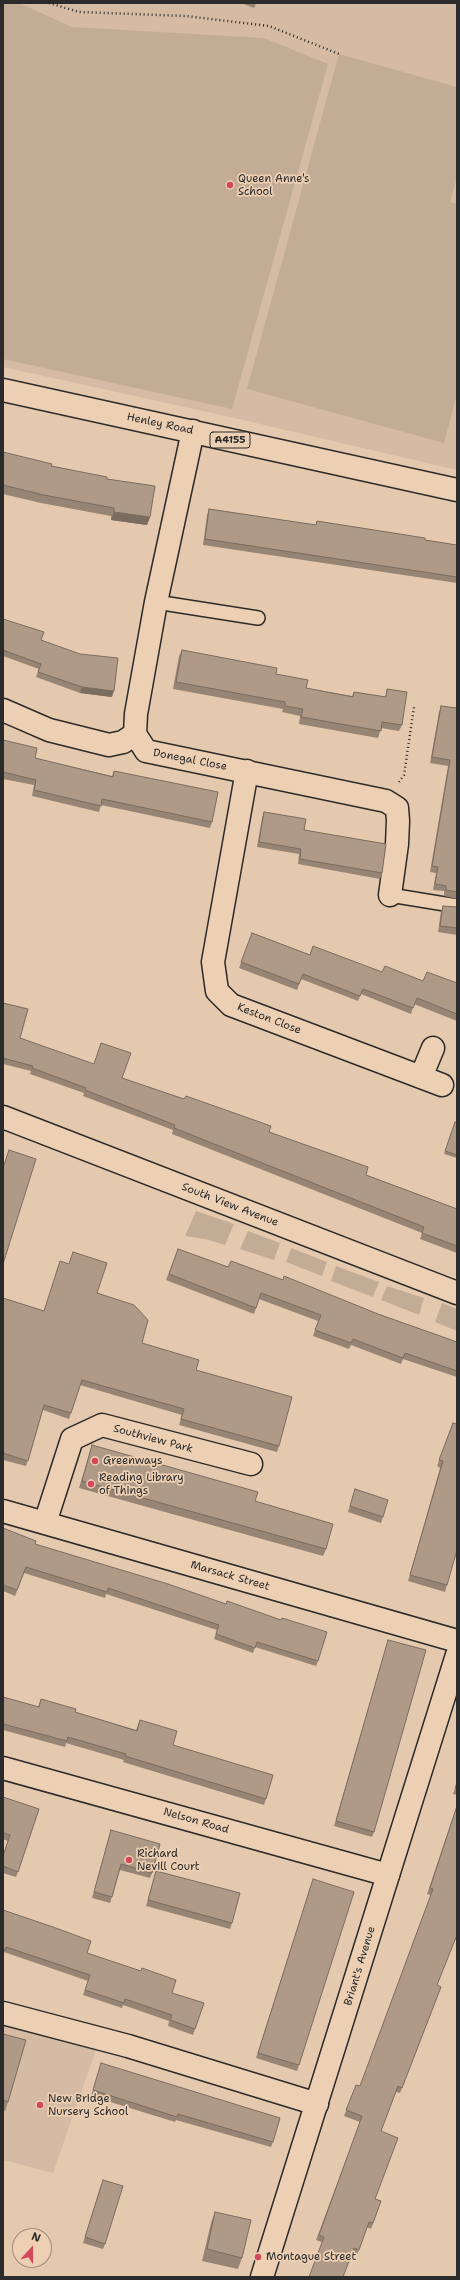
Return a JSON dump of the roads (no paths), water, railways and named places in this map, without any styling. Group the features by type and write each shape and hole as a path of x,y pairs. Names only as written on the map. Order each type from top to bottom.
{"street":[{"name":"Henley Road","path":"3,390 457,490"},
{"path":"3,710 49,730 109,745 123,742 135,734 136,714 156,602 193,431"},
{"name":"Donegal Close","path":"135,734 146,751 248,771 386,801 397,808 398,821 398,844 390,895"},
{"name":"Keston Close","path":"248,771 213,962 217,991 231,1005 442,1085"},
{"path":"421,1077 433,1048"},
{"name":"South View Avenue","path":"3,1117 456,1290"},
{"name":"Southview Park","path":"45,1523 72,1439 102,1425 251,1464"},
{"name":"Marsack Street","path":"3,1510 457,1641"},
{"name":"Briant's Avenue","path":"262,2277 457,1655"},
{"name":"Nelson Road","path":"3,1768 388,1875"},
{"path":"3,2013 128,2046 316,2104"}],"lane":[{"path":"156,602 258,618"},
{"path":"390,895 457,906"}],"place":[{"name":"Queen Anne's School","path":"230,185"},
{"name":"Greenways","path":"95,1461"},
{"name":"Reading Library of Things","path":"91,1484"},
{"name":"Richard Nevill Court","path":"129,1860"},
{"name":"New Bridge Nursery School","path":"40,2105"},
{"name":"Montague Street","path":"258,2257"}]}
